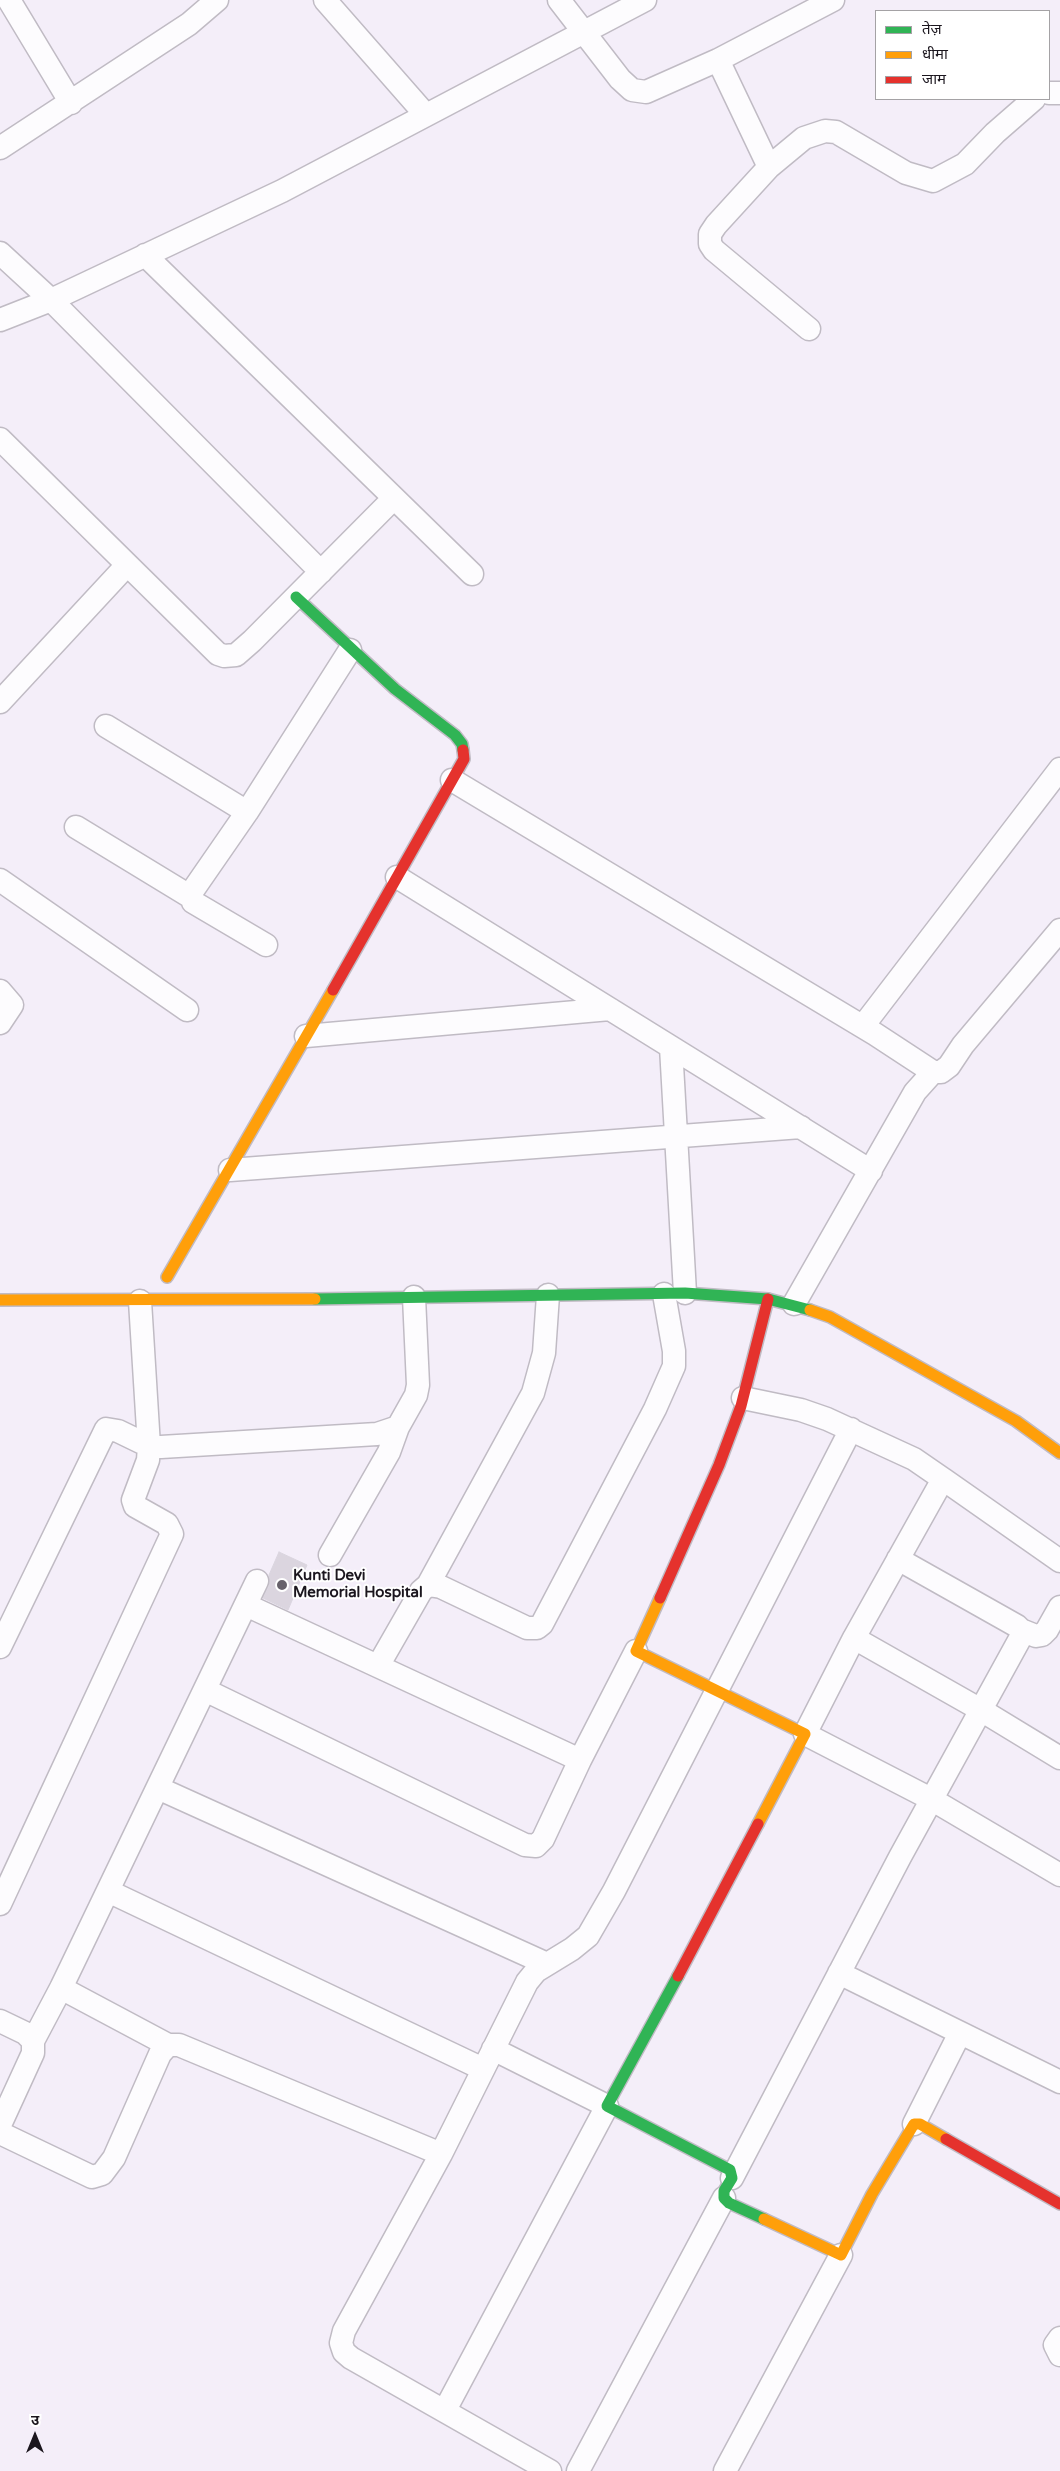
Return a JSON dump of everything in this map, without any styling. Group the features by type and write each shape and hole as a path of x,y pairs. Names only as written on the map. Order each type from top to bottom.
{"street":[{"path":"0,5 9,0 71,103"},
{"path":"0,148 189,24 217,0"},
{"path":"325,0 425,114"},
{"path":"559,0 582,33 620,80 632,90 646,92 718,60 833,0"},
{"path":"0,320 51,300 282,191 425,114 645,0"},
{"path":"718,60 769,167"},
{"path":"809,329 714,250 710,244 710,234 716,225 769,167 804,138 825,130 836,132 906,173 933,181 965,164 995,133 1033,100"},
{"path":"0,253 51,300 321,572"},
{"path":"145,254 472,574"},
{"path":"0,438 218,654 224,656 236,655 394,498"},
{"path":"0,702 126,564"},
{"path":"166,1277 230,1170 464,759 462,744 455,735 395,690 350,650 296,597"},
{"path":"191,897 350,650"},
{"path":"106,726 246,812"},
{"path":"863,1026 1060,769"},
{"path":"452,780 863,1026 933,1072 941,1072 949,1066 963,1045 1060,930"},
{"path":"76,827 191,897 193,902 266,945"},
{"path":"397,877 871,1171"},
{"path":"0,880 188,1010"},
{"path":"0,991 12,1005 0,1023"},
{"path":"306,1036 610,1009"},
{"path":"428,1585 441,1587 527,1628 537,1628 542,1624 654,1409 674,1366 677,1136 671,1047"},
{"path":"794,1304 915,1092 933,1072"},
{"path":"230,1170 800,1127"},
{"path":"0,1300 140,1301 675,1294 768,1299 794,1304 830,1317 897,1352 1016,1421 1060,1453"},
{"path":"378,1666 421,1591 428,1585 533,1393 544,1354 548,1295"},
{"path":"330,1555 389,1452 398,1427 416,1395 418,1385 414,1297"},
{"path":"205,1690 525,1845 536,1846 543,1839 580,1760 636,1651 719,1465 743,1398 768,1299"},
{"path":"0,1904 172,1534 167,1524 135,1506 133,1500 148,1460 150,1446 140,1301"},
{"path":"743,1398 801,1410 851,1429 914,1459 1060,1561"},
{"path":"0,1647 103,1432 110,1428 150,1446 178,1447 377,1434 398,1427"},
{"path":"550,2471 351,2358 344,2352 341,2343 344,2331 441,2154 527,1982 536,1971 572,1949 588,1936 614,1891 851,1429"},
{"path":"444,2410 707,1923 854,1638 943,1479"},
{"path":"898,1559 1022,1630 1036,1636 1042,1635 1047,1630 1060,1607"},
{"path":"0,2125 33,2052 33,2041 61,1988 257,1581"},
{"path":"246,1605 580,1760"},
{"path":"578,2471 724,2198 724,2191 931,1799 1022,1635 1022,1630"},
{"path":"854,1638 982,1710 1060,1758"},
{"path":"636,1651 805,1734 931,1799 1060,1875"},
{"path":"158,1788 547,1964"},
{"path":"108,1891 488,2059 607,2106 724,2166 730,2170 732,2178"},
{"path":"839,1973 1060,2082"},
{"path":"61,1988 168,2045 178,2046 441,2154"},
{"path":"0,2021 25,2033 33,2041"},
{"path":"725,2471 872,2194 914,2124 960,2033"},
{"path":"0,2133 84,2174 92,2177 102,2174 114,2158 160,2054 168,2045"},
{"path":"914,2124 920,2124 1060,2204"},
{"path":"724,2198 729,2204 840,2255"},
{"path":"1060,2338 1055,2345 1060,2355"}],"building":[{"path":"279,1552 307,1565 288,1610 263,1598 269,1586 269,1575"}],"traffic: fast":[{"path":"296,597 395,689 455,735 462,744 463,750"},
{"path":"315,1299 685,1293 768,1299 810,1310"},
{"path":"678,1976 607,2106 730,2170 732,2178 724,2191 724,2198 729,2203 764,2219"}],"traffic: slow":[{"path":"167,1277 333,990"},
{"path":"0,1300 315,1299"},
{"path":"810,1310 830,1317 1016,1421 1060,1453"},
{"path":"660,1598 636,1651 805,1734 758,1824"},
{"path":"764,2219 841,2255 872,2194 914,2124 920,2124 946,2139"}],"traffic: jam":[{"path":"333,990 464,759 463,750"},
{"path":"660,1598 719,1465 741,1406 768,1299"},
{"path":"678,1976 758,1824"},
{"path":"946,2139 1060,2204"}],"place":[{"name":"Kunti Devi Memorial Hospital","path":"282,1585"}]}
